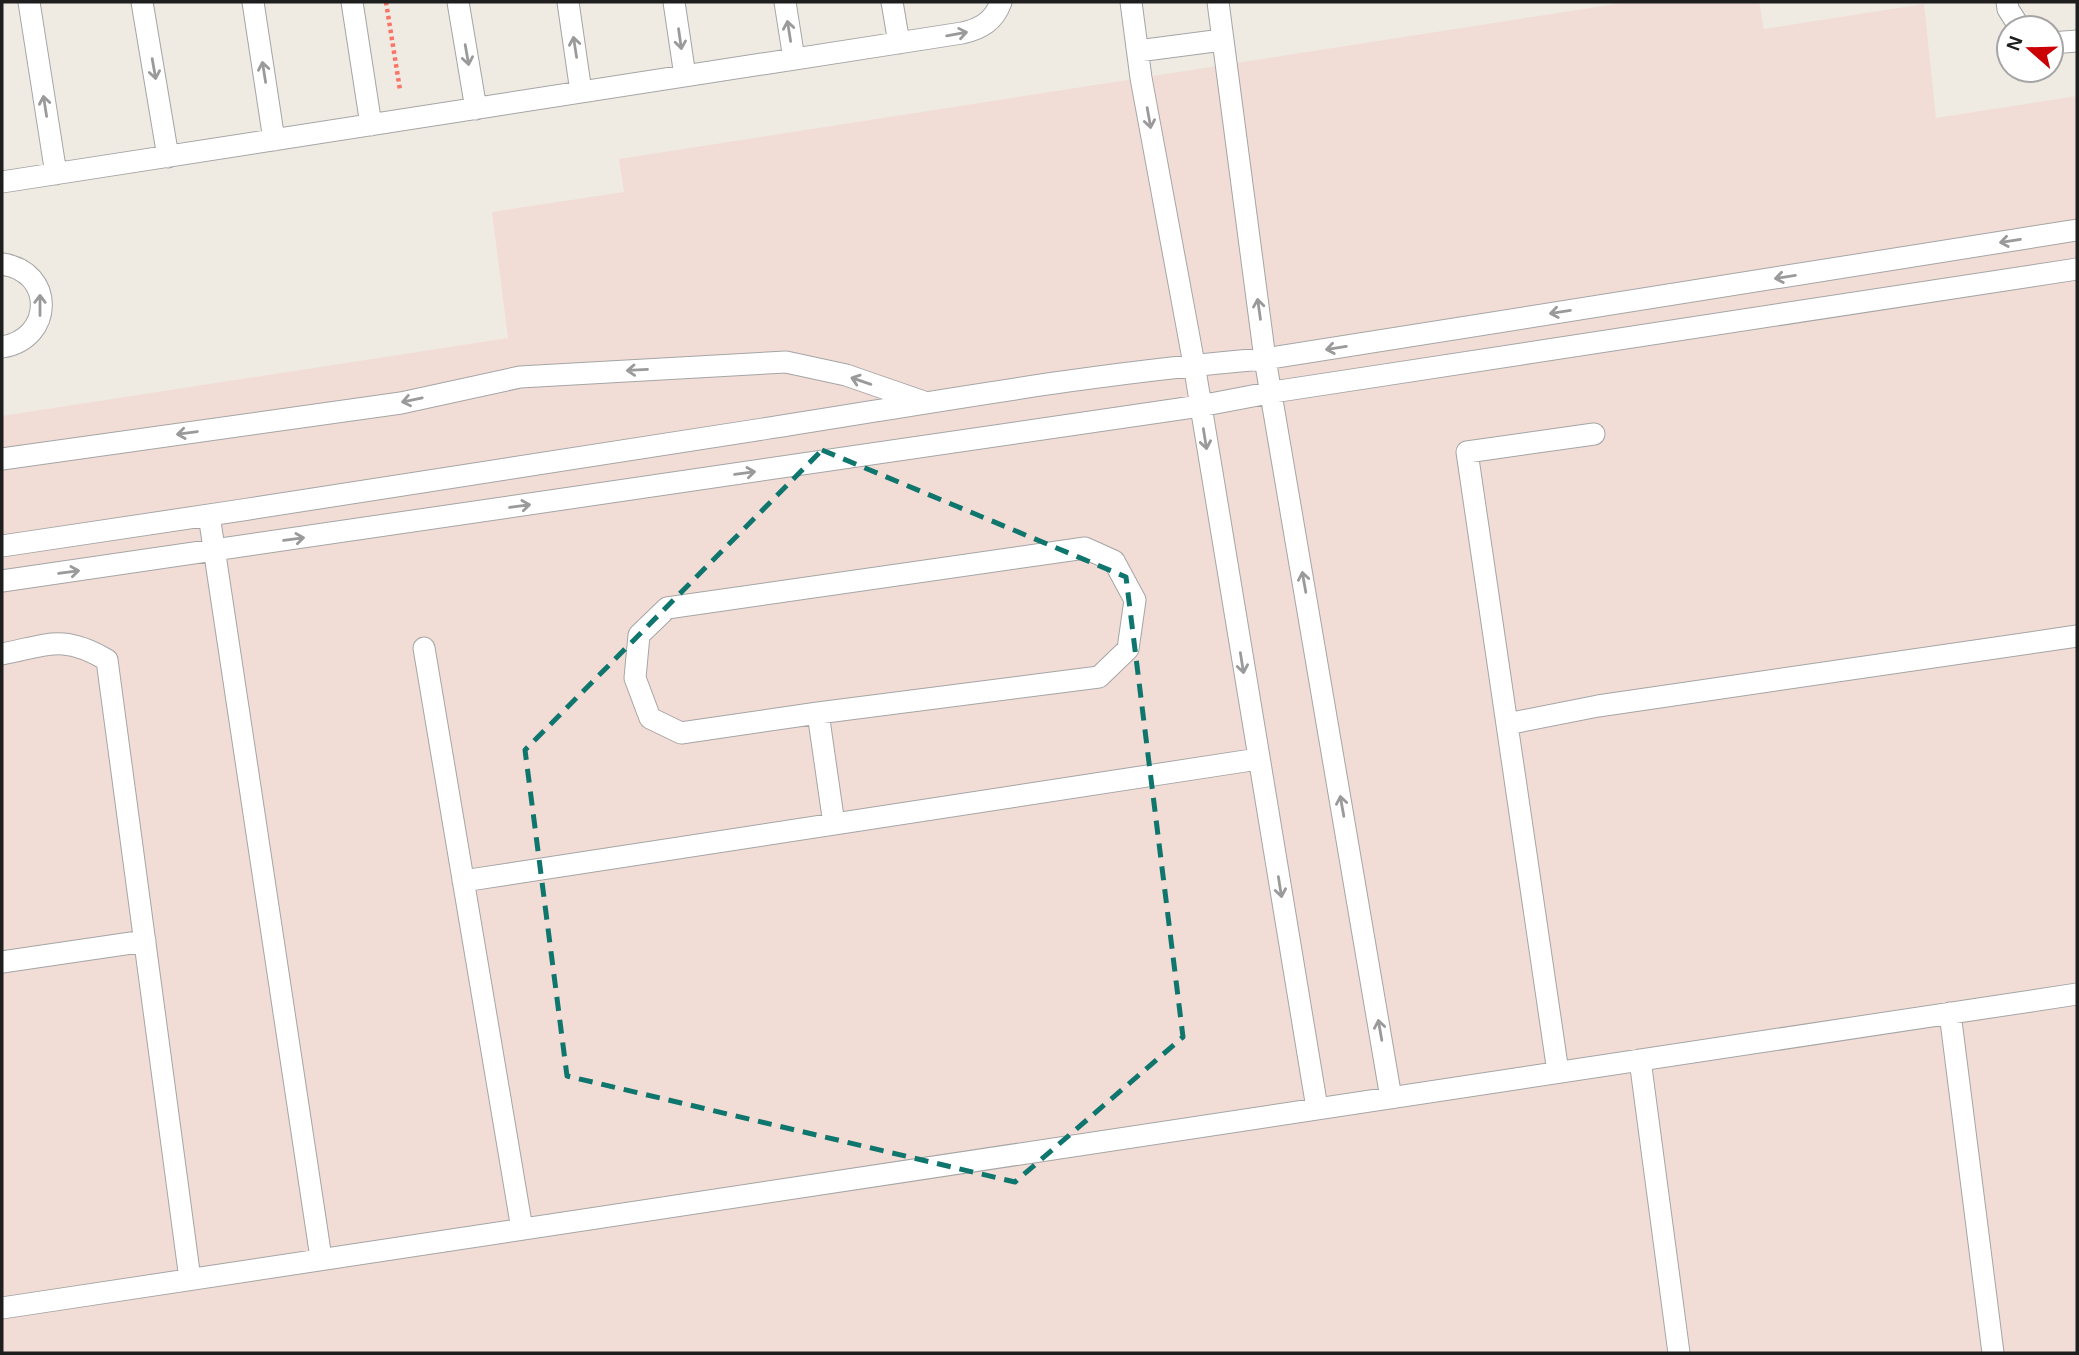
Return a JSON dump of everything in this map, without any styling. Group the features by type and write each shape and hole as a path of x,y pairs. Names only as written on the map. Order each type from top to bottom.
{"lane":[{"path":"29,2 56,174"},
{"path":"142,2 168,157"},
{"path":"253,2 274,140"},
{"path":"352,2 371,125"},
{"path":"458,2 475,109"},
{"path":"568,2 582,92"},
{"path":"674,2 685,76"},
{"path":"785,2 794,59"},
{"path":"892,2 899,43"},
{"path":"2,182 976,30 988,23 1001,2"},
{"path":"1131,2 1317,1108"},
{"path":"1218,2 1265,359 1273,393 1391,1098"},
{"path":"1138,51 1222,40"},
{"path":"2,545 926,403 1194,364 1265,359 2077,230"},
{"path":"2,264 17,267 28,274 37,285 42,311 31,334 20,342 2,347"},
{"path":"2,582 1200,406 2077,269"},
{"path":"2,459 401,403 520,377 786,362 846,375 926,403"},
{"path":"1558,1072 1467,452 1594,434"},
{"path":"209,515 321,1258"},
{"path":"1085,548 1114,561 1135,600 1129,649 1099,677 818,713 681,733 650,718 635,678 639,635 667,608 1085,548"},
{"path":"1507,724 1612,704 2077,636"},
{"path":"2,654 62,642 86,648 107,660 190,1279"},
{"path":"424,648 522,1228"},
{"path":"818,713 834,824"},
{"path":"463,881 1258,759"},
{"path":"2,962 145,941"},
{"path":"2,1308 2077,994"},
{"path":"1950,1013 1993,1353"},
{"path":"1640,1060 1679,1353"}],"path":[{"path":"386,2 400,91"}],"highlighted area":[{"path":"822,450 1126,577 1183,1037 1015,1182 567,1076 525,750"}],"shaded area":[{"path":"1629,2 1759,2 1764,29 1924,4 1936,118 2077,96 2077,1353 2,1353 2,416 508,338 492,212 624,192 619,159"}]}
